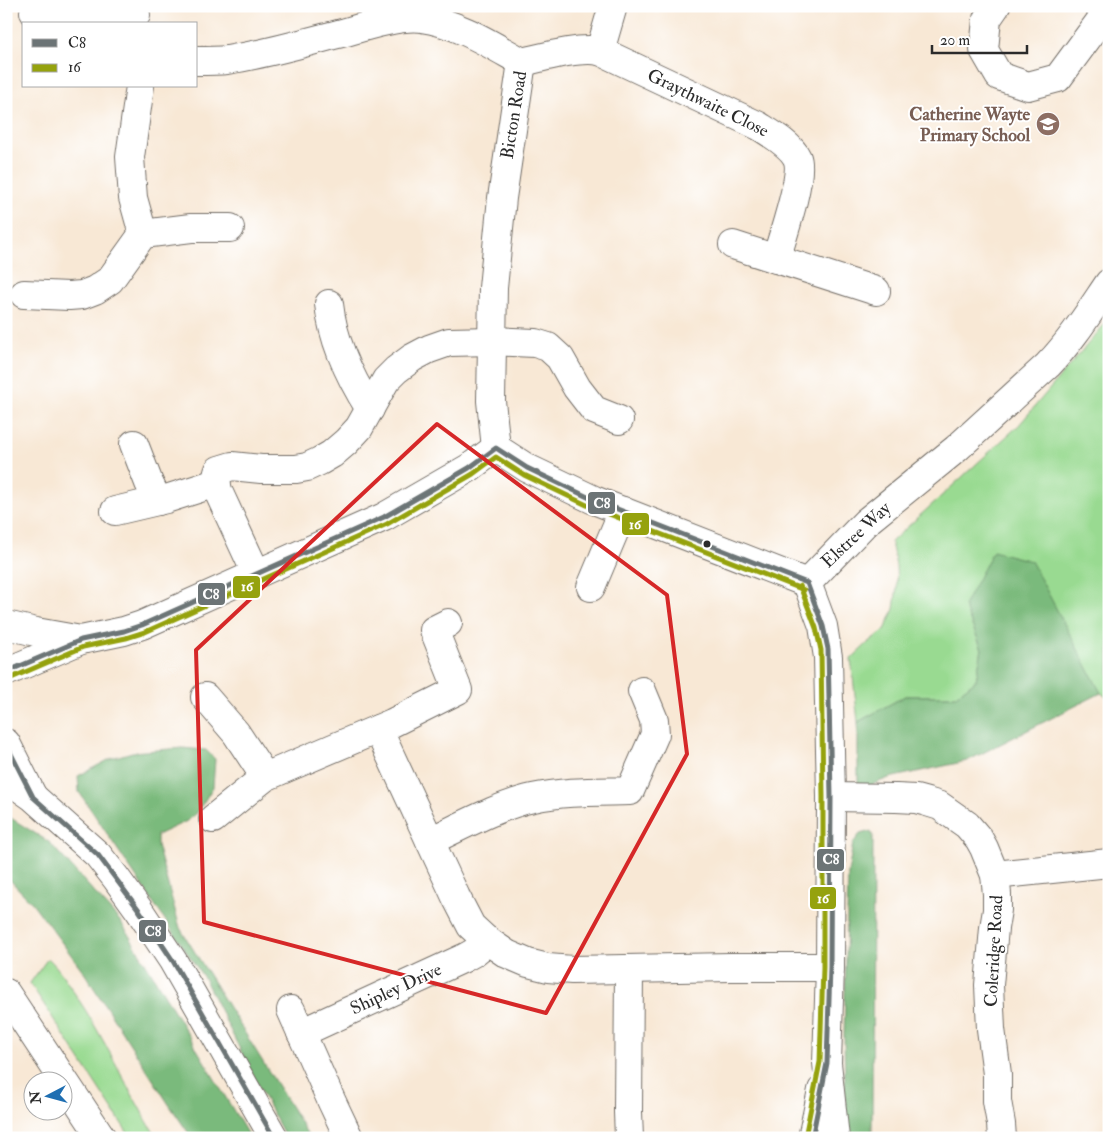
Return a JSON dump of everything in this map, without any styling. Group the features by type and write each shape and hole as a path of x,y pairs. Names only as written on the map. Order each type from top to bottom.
{"street":[{"path":"600,51 613,6"},
{"path":"996,6 987,19 984,50 999,76 1028,86 1058,78 1109,9"},
{"path":"34,12 136,15"},
{"name":"Bicton Road","path":"198,61 225,60 274,51 374,24 419,17 453,26 478,37 522,62 502,198 493,288 491,402 496,448"},
{"name":"Graythwaite Close","path":"522,62 578,51 600,51 759,126 776,138 797,157 799,168 797,184 776,259"},
{"path":"140,88 130,157 134,198 143,234"},
{"path":"24,294 69,296 82,295 95,290 110,280 143,234 190,228 230,228"},
{"path":"733,245 876,291"},
{"name":"Elstree Way","path":"496,448 527,468 594,500 807,583 866,522 956,449 1048,364 1067,344 1109,283"},
{"path":"329,304 334,333 343,362 356,388 370,409"},
{"path":"256,574 218,491 216,476 219,470 232,466 261,469 296,469 307,467 320,461 332,454 359,428 386,380 412,358 430,349 449,342 492,341 535,343 548,347 560,358 577,388 594,410 619,420"},
{"path":"134,444 158,501"},
{"path":"6,672 81,640 124,631 142,625 384,517 469,468 496,448"},
{"path":"115,511 158,501 216,483"},
{"path":"590,587 623,511"},
{"path":"807,583 823,626 828,649 831,797 830,967 827,1063 835,1138"},
{"path":"213,819 265,777 378,729 458,690 434,630 448,623"},
{"path":"6,624 50,635 81,640"},
{"path":"430,841 514,803 533,798 552,795 630,791 655,734 654,720 642,691"},
{"path":"205,697 236,733 265,777"},
{"path":"378,729 456,897 472,926 488,941 507,954 528,963 548,968 572,970 830,967"},
{"path":"6,743 33,797"},
{"path":"6,778 33,797 98,855 140,910 173,961 274,1138"},
{"name":"Coleridge Road","path":"831,797 916,799 940,806 967,825 979,839 995,875 997,894 989,985 997,1101 1002,1138"},
{"path":"995,875 1109,863"},
{"name":"Shipley Drive","path":"349,1138 296,1022 464,958 488,941"},
{"path":"628,969 629,1138"},
{"path":"6,993 102,1138"},
{"path":"812,1138 827,1063"}],"highlighted area":[{"path":"437,424 667,595 687,754 546,1013 204,922 196,650"}],"green space":[{"path":"1109,319 1109,699 964,606 982,649 976,680 956,696 905,696 858,722 851,659 885,630 894,609 897,587 896,566 891,542 1019,425"},
{"path":"993,551 1031,561 1101,693 967,761 889,778 858,790 858,722 905,696 956,696 976,680 982,649 964,606"},
{"path":"182,748 206,750 215,759 213,787 197,813 187,821 157,835 157,845 180,928 310,1138 286,1138 204,978 79,792 78,776 112,758 132,752"},
{"path":"6,815 49,842 121,922 250,1138 192,1138 83,971 33,904 6,876"},
{"path":"871,831 873,836 872,1138 846,1138 844,1037 848,873 853,843 860,834"},
{"path":"48,958 63,975 86,1011 157,1138 131,1138 30,983"}],"transit line":[{"name":"C8","path":"6,672 81,640 124,631 142,625 384,517 469,468 496,448 527,468 594,500 807,583"},
{"name":"16","path":"9,679 83,647 145,632 387,524 473,474 496,457 524,475 591,507 804,590"},
{"name":"C8","path":"807,583 823,626 828,649 831,797 830,967 827,1063 812,1138"},
{"name":"16","path":"800,586 816,628 821,650 823,797 823,967 820,1062 805,1137"},
{"name":"C8","path":"6,744 33,797 98,855 139,910 173,961 274,1138"}],"place":[{"name":"Catherine Wayte Primary School","path":"1048,124"}]}
